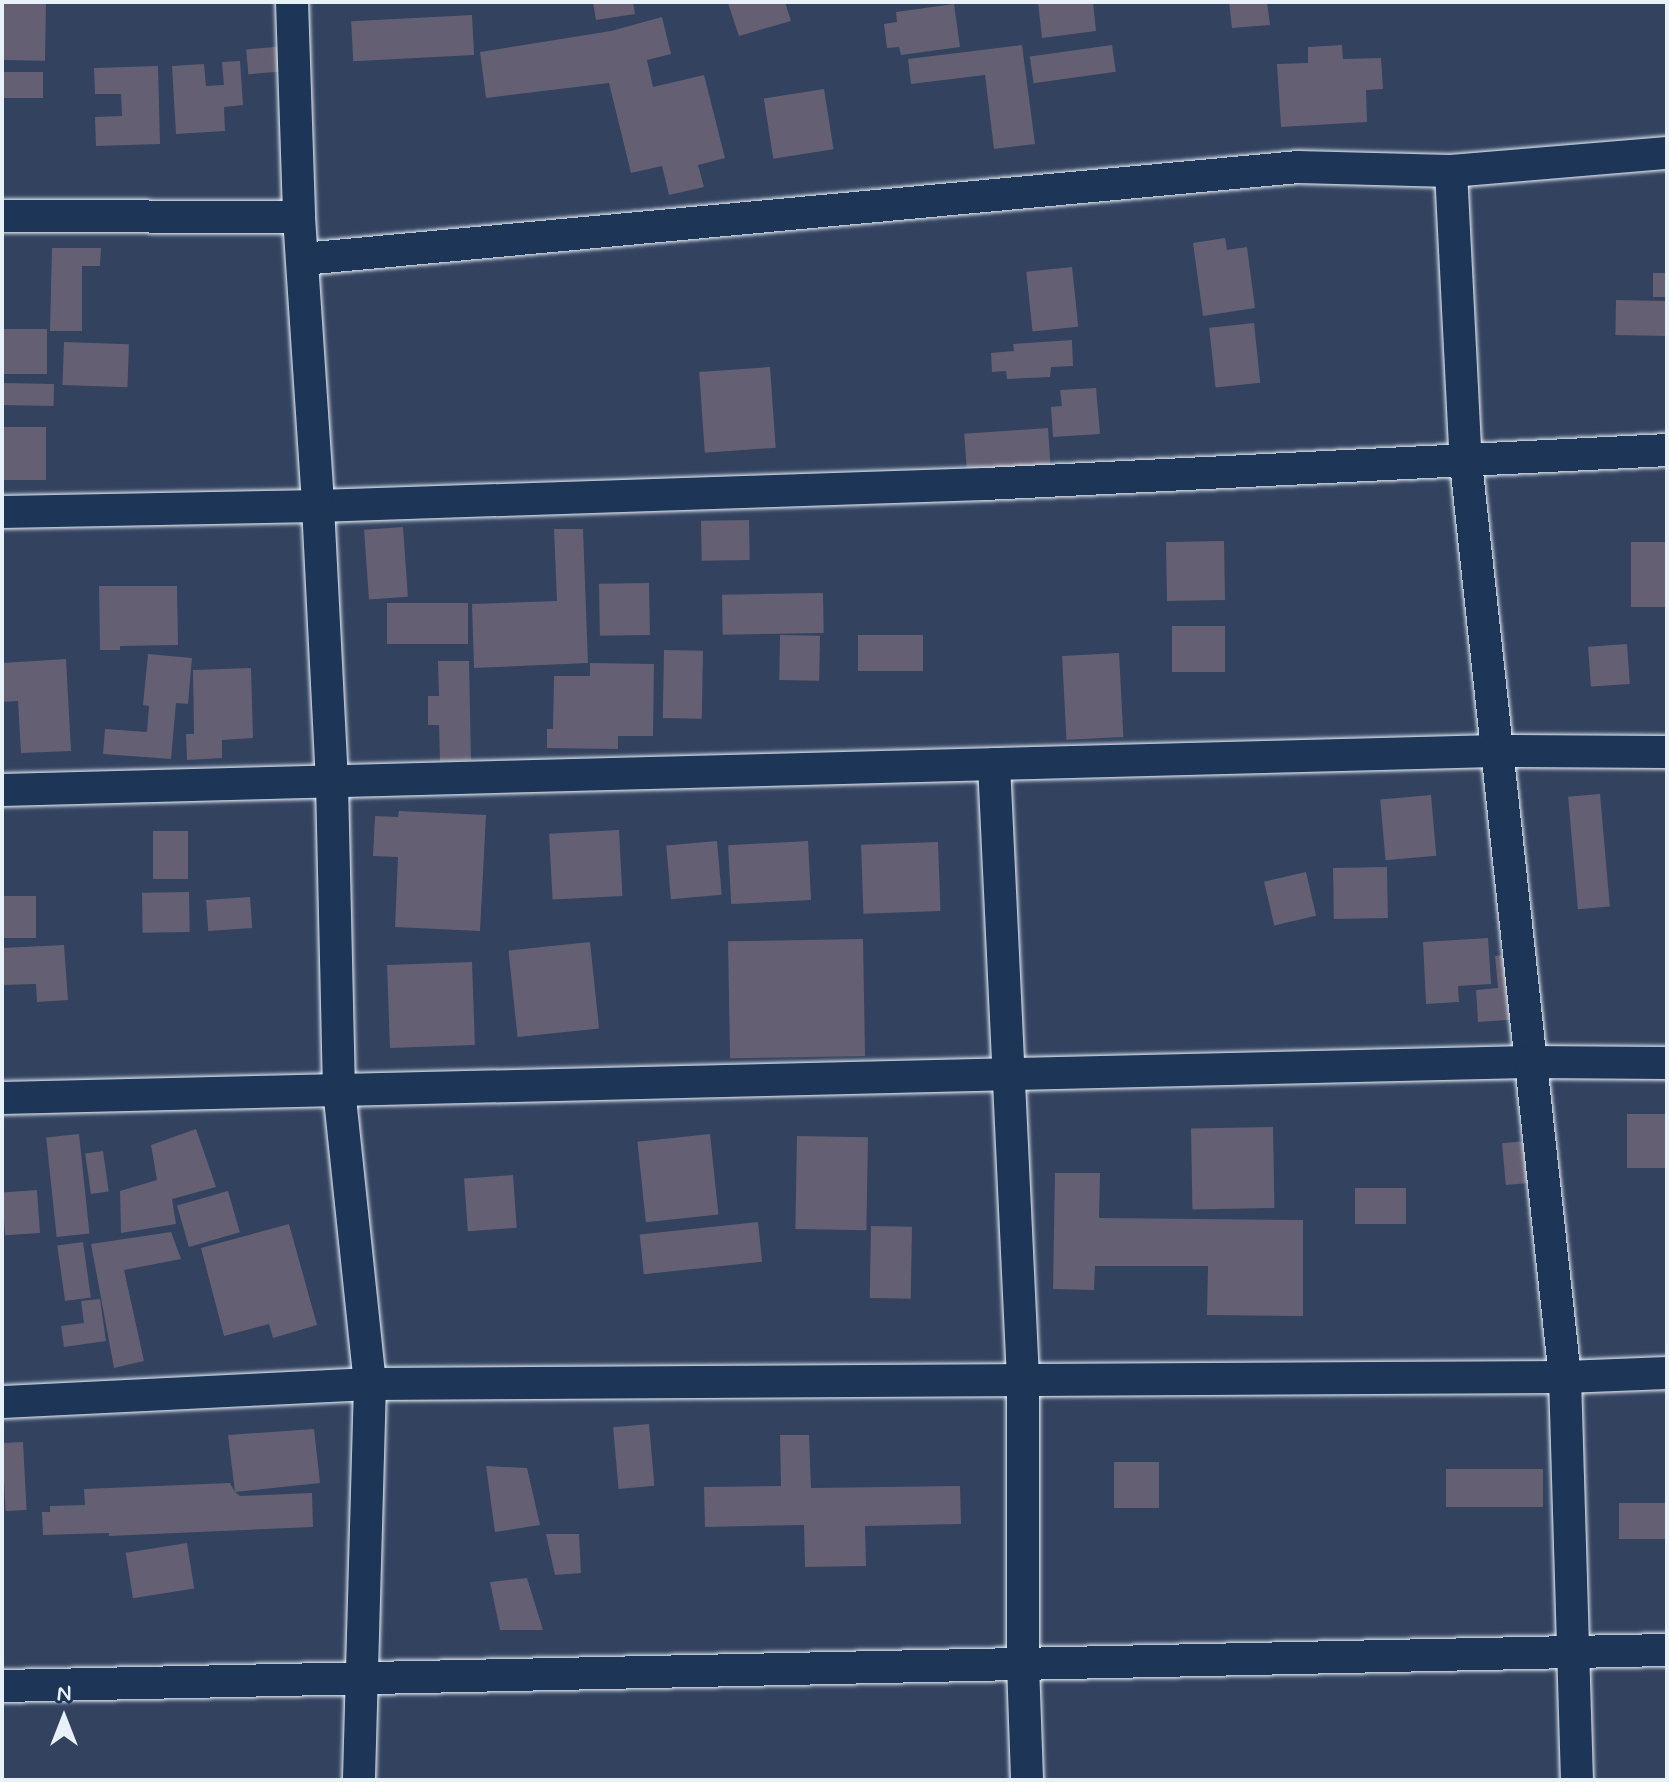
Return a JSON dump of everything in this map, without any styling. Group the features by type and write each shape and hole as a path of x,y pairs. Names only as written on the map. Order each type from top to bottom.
{"street":[{"path":"292,2 299,217 332,783 339,1089 370,1384 359,1780"},
{"path":"303,259 1298,167 1451,171 1667,153"},
{"path":"1451,171 1466,463 1565,1377 1577,1780"},
{"path":"2,216 299,217"},
{"path":"2,512 318,506 985,484 1466,463 1667,450"},
{"path":"2,790 1495,751 1667,752"},
{"path":"994,764 1023,1380 1023,1664 1027,1780"},
{"path":"2,1098 1530,1062 1667,1063"},
{"path":"2,1402 370,1384 1565,1377 1667,1373"},
{"path":"2,1686 1667,1650"}],"building":[{"path":"2,2 46,3 45,61 2,60"},
{"path":"593,2 633,2 635,14 596,20"},
{"path":"785,2 791,21 739,36 728,3"},
{"path":"1038,2 1093,2 1096,31 1042,38"},
{"path":"1229,2 1267,2 1270,25 1232,28"},
{"path":"954,4 960,47 901,55 899,47 887,48 884,24 897,22 896,12"},
{"path":"472,15 474,55 353,61 351,21"},
{"path":"662,17 671,54 647,60 653,87 704,75 725,158 698,165 704,187 669,195 662,166 631,173 609,83 486,98 480,52 611,31"},
{"path":"297,45 299,70 248,74 246,49"},
{"path":"1022,45 1035,144 994,149 985,75 911,84 908,59"},
{"path":"1112,45 1116,72 1034,83 1030,57"},
{"path":"1342,45 1343,59 1381,58 1383,89 1366,90 1367,122 1281,127 1277,64 1308,63 1308,47"},
{"path":"240,61 243,105 224,107 225,131 176,134 172,66 204,64 206,86 224,85 222,62"},
{"path":"158,66 160,144 96,146 95,117 122,116 121,94 95,94 94,68"},
{"path":"2,72 43,72 43,98 2,98"},
{"path":"824,89 834,149 773,159 764,99"},
{"path":"1225,238 1227,250 1247,247 1255,308 1203,316 1193,243"},
{"path":"52,248 101,248 100,266 82,266 82,331 50,331"},
{"path":"1072,267 1078,327 1033,331 1026,272"},
{"path":"1653,273 1667,273 1667,297 1653,297"},
{"path":"1616,300 1667,301 1666,336 1615,335"},
{"path":"1254,323 1260,383 1216,387 1209,328"},
{"path":"2,329 47,329 47,374 2,374"},
{"path":"1072,340 1073,366 1051,367 1050,377 1007,379 1006,371 992,372 991,353 1014,351 1013,344"},
{"path":"64,342 129,344 127,387 62,385"},
{"path":"770,367 776,448 705,453 699,372"},
{"path":"2,383 54,384 54,406 2,405"},
{"path":"1096,388 1100,434 1053,437 1051,407 1062,406 1060,390"},
{"path":"2,427 46,427 46,480 2,480"},
{"path":"1048,428 1051,467 967,473 964,434"},
{"path":"749,520 750,560 702,561 701,521"},
{"path":"403,527 408,597 369,600 364,530"},
{"path":"554,529 583,529 588,663 474,668 472,604 557,601"},
{"path":"1224,541 1225,600 1167,601 1166,542"},
{"path":"1631,542 1667,542 1667,607 1631,607"},
{"path":"649,583 650,635 600,636 599,584"},
{"path":"99,586 177,586 178,645 120,646 120,650 100,650"},
{"path":"823,593 824,633 723,635 722,595"},
{"path":"387,603 468,603 468,644 387,644"},
{"path":"1172,626 1225,626 1225,672 1172,672"},
{"path":"780,635 820,636 819,681 779,680"},
{"path":"858,635 923,635 923,671 858,671"},
{"path":"1627,644 1630,684 1591,687 1588,647"},
{"path":"664,650 703,651 702,719 663,718"},
{"path":"1119,653 1123,737 1066,740 1062,656"},
{"path":"148,654 192,658 188,704 176,703 171,759 103,754 105,729 147,732 149,706 143,705"},
{"path":"66,659 71,751 21,753 18,701 2,702 2,663"},
{"path":"438,661 469,661 471,760 440,761 439,725 428,725 428,696 439,696"},
{"path":"590,663 654,664 653,736 618,736 618,749 547,748 547,729 553,729 554,676 590,676"},
{"path":"251,668 253,738 222,740 222,758 187,760 186,734 194,734 193,670"},
{"path":"1600,794 1610,907 1578,909 1568,797"},
{"path":"1431,795 1436,856 1386,860 1380,799"},
{"path":"399,811 486,815 480,931 395,927 398,857 373,856 375,816 398,817"},
{"path":"619,830 622,896 553,900 549,834"},
{"path":"153,831 188,831 188,879 153,879"},
{"path":"717,841 722,895 671,899 666,845"},
{"path":"808,841 811,900 731,904 728,845"},
{"path":"938,842 940,911 863,914 861,845"},
{"path":"1387,867 1388,918 1334,919 1333,868"},
{"path":"1306,872 1316,916 1274,926 1264,882"},
{"path":"189,892 190,932 143,933 142,893"},
{"path":"2,896 36,896 36,938 2,938"},
{"path":"250,897 252,928 208,931 206,900"},
{"path":"1488,938 1491,984 1458,986 1459,1002 1426,1004 1423,942"},
{"path":"863,939 865,1056 730,1058 728,941"},
{"path":"590,942 599,1029 518,1037 508,951"},
{"path":"64,945 68,1000 37,1002 36,984 2,985 2,948"},
{"path":"1516,954 1521,1019 1478,1022 1476,990 1498,988 1495,956"},
{"path":"472,962 475,1045 390,1048 387,965"},
{"path":"1627,1114 1667,1114 1667,1168 1627,1168"},
{"path":"1273,1127 1274,1208 1192,1209 1191,1128"},
{"path":"196,1129 216,1187 172,1199 176,1224 121,1233 120,1191 157,1180 151,1145"},
{"path":"79,1134 89,1233 57,1237 46,1137"},
{"path":"710,1134 718,1215 646,1222 637,1142"},
{"path":"797,1136 868,1137 866,1230 795,1229"},
{"path":"1527,1141 1531,1183 1506,1185 1502,1143"},
{"path":"103,1151 109,1192 91,1194 85,1154"},
{"path":"1055,1173 1100,1173 1099,1218 1303,1220 1303,1316 1207,1315 1208,1266 1095,1266 1094,1290 1053,1289"},
{"path":"513,1175 517,1228 468,1231 464,1178"},
{"path":"1355,1188 1406,1188 1406,1224 1355,1224"},
{"path":"37,1190 40,1233 5,1235 2,1192"},
{"path":"228,1191 240,1232 189,1247 177,1206"},
{"path":"758,1222 762,1262 644,1274 640,1234"},
{"path":"289,1224 317,1325 273,1338 269,1324 224,1336 201,1248"},
{"path":"871,1226 912,1227 911,1299 870,1298"},
{"path":"171,1232 181,1259 124,1270 144,1361 114,1368 91,1244"},
{"path":"83,1242 91,1297 65,1301 57,1246"},
{"path":"100,1299 106,1341 64,1347 61,1326 84,1323 81,1301"},
{"path":"649,1424 654,1486 619,1489 613,1427"},
{"path":"314,1429 320,1483 235,1492 228,1435"},
{"path":"780,1435 809,1435 811,1488 960,1486 961,1524 865,1526 866,1566 805,1567 804,1525 705,1527 704,1487 781,1486"},
{"path":"23,1442 27,1510 6,1511 2,1443"},
{"path":"1114,1462 1159,1462 1159,1508 1114,1508"},
{"path":"486,1466 527,1468 540,1525 495,1532"},
{"path":"1446,1469 1543,1469 1543,1507 1446,1507"},
{"path":"230,1483 240,1496 312,1493 313,1527 109,1536 109,1533 43,1535 42,1512 50,1512 50,1506 85,1505 84,1489"},
{"path":"1619,1503 1667,1503 1667,1539 1619,1539"},
{"path":"546,1534 579,1534 581,1573 555,1575"},
{"path":"187,1543 194,1588 133,1598 126,1553"},
{"path":"527,1578 543,1630 500,1630 490,1582"}]}
